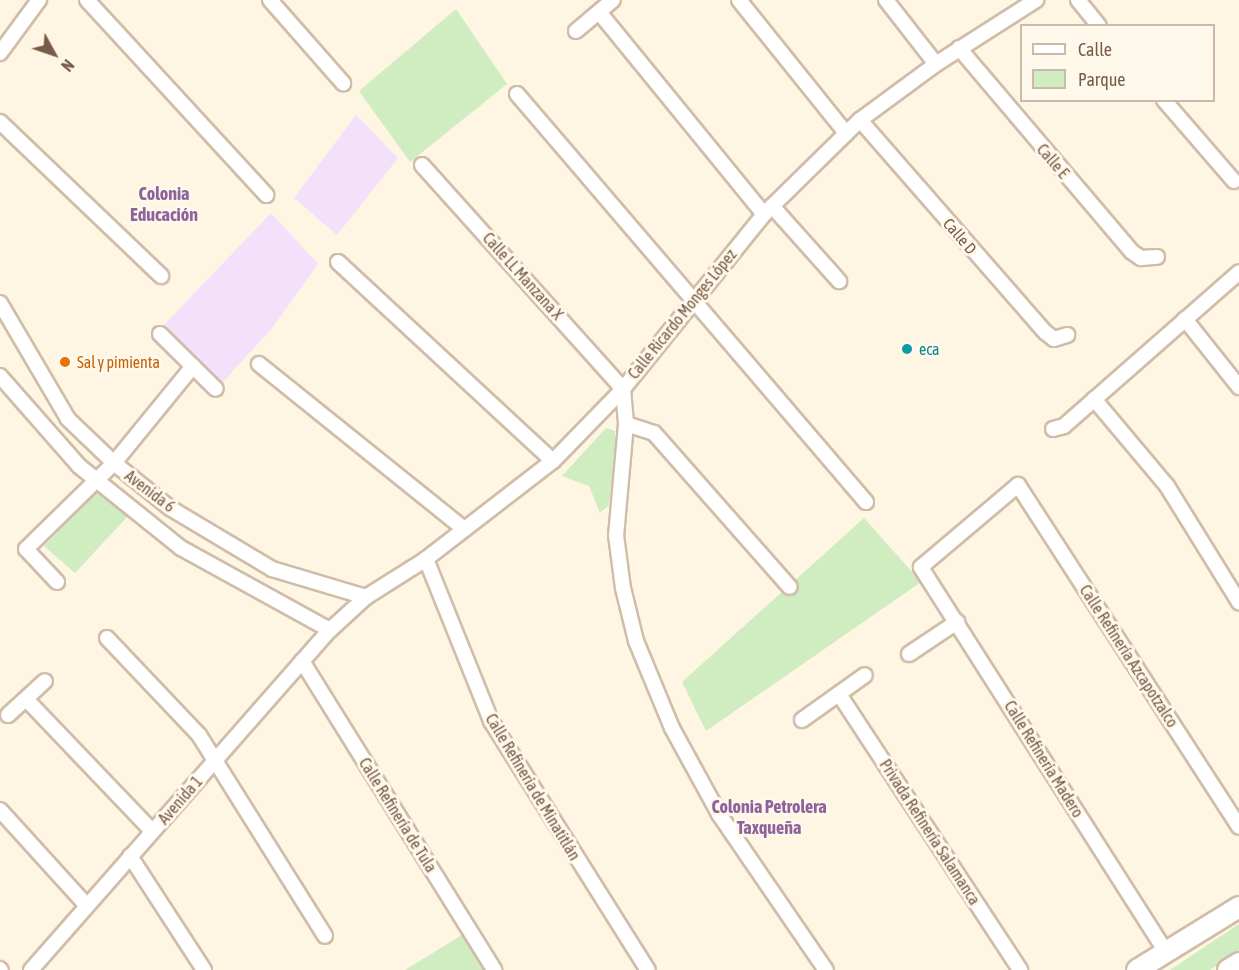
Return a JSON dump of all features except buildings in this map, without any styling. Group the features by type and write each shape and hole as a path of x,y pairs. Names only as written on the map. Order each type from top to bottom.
{"main road":[{"path":"1137,970 1239,907"},
{"path":"1228,970 1239,963"}],"street":[{"path":"0,53 39,0"},
{"path":"87,0 266,195"},
{"path":"270,0 343,83"},
{"path":"576,31 613,0"},
{"path":"739,0 846,133"},
{"path":"886,0 936,64"},
{"name":"Calle Ricardo Monges López","path":"330,630 366,597 426,559 553,461 623,388 691,300 768,210 860,120 959,48 1036,0"},
{"path":"1078,0 1098,24"},
{"path":"599,12 768,210 839,281"},
{"name":"Calle E","path":"959,48 1132,252 1142,258 1157,257"},
{"path":"517,94 866,502"},
{"path":"1166,102 1234,181"},
{"name":"Calle D","path":"860,120 1045,332 1054,339 1067,335"},
{"path":"0,122 161,276"},
{"name":"Calle LL Manzana X","path":"422,165 623,388"},
{"path":"338,262 553,461"},
{"path":"1053,429 1064,426 1239,272"},
{"name":"Avenida 6","path":"0,303 68,418 114,464 170,508 272,569 366,597"},
{"path":"1185,319 1239,387"},
{"path":"160,334 216,388"},
{"path":"258,364 464,529"},
{"path":"57,582 26,549 114,464 193,366"},
{"name":"Avenida 6","path":"0,376 53,440 95,481 181,548 330,630"},
{"path":"623,388 626,424 616,535 623,588 636,641 672,728 719,814 826,970"},
{"path":"1094,399 1167,486 1239,602"},
{"path":"626,424 654,433 789,587"},
{"name":"Calle Refinería Azcapotzalco","path":"921,567 1018,485 1239,827"},
{"name":"Calle Refinería de Minatitlán","path":"426,559 491,721 648,970"},
{"name":"Calle Refinería Madero","path":"921,567 1166,952"},
{"path":"909,654 957,622"},
{"name":"Avenida 1","path":"31,970 330,630"},
{"path":"107,638 199,735 325,936"},
{"name":"Calle Refinería de Tula","path":"302,661 494,970"},
{"path":"802,720 865,675"},
{"path":"8,715 45,681"},
{"name":"Privada Refinería Salamanca","path":"839,694 1020,970"},
{"path":"26,699 152,831"},
{"path":"0,810 86,905"},
{"path":"130,856 204,970"}],"shaded area":[{"path":"356,115 398,158 337,235 294,198"},
{"path":"271,213 318,264 273,327 222,383 164,325"}],"green space":[{"path":"456,9 507,84 410,162 359,91"},
{"path":"606,428 615,431 615,456 609,505 600,513 589,486 562,476"},
{"path":"99,490 128,516 75,573 44,546"},
{"path":"864,518 921,582 706,731 682,682"},
{"path":"1239,924 1239,951 1210,970 1170,970"},
{"path":"467,932 489,970 405,970"}],"place":[{"name":"eca","path":"907,349"},
{"name":"Sal y pimienta","path":"65,362"}],"district":[{"name":"Colonia Educación","path":"164,205"},
{"name":"Colonia Petrolera Taxqueña","path":"769,818"}]}
